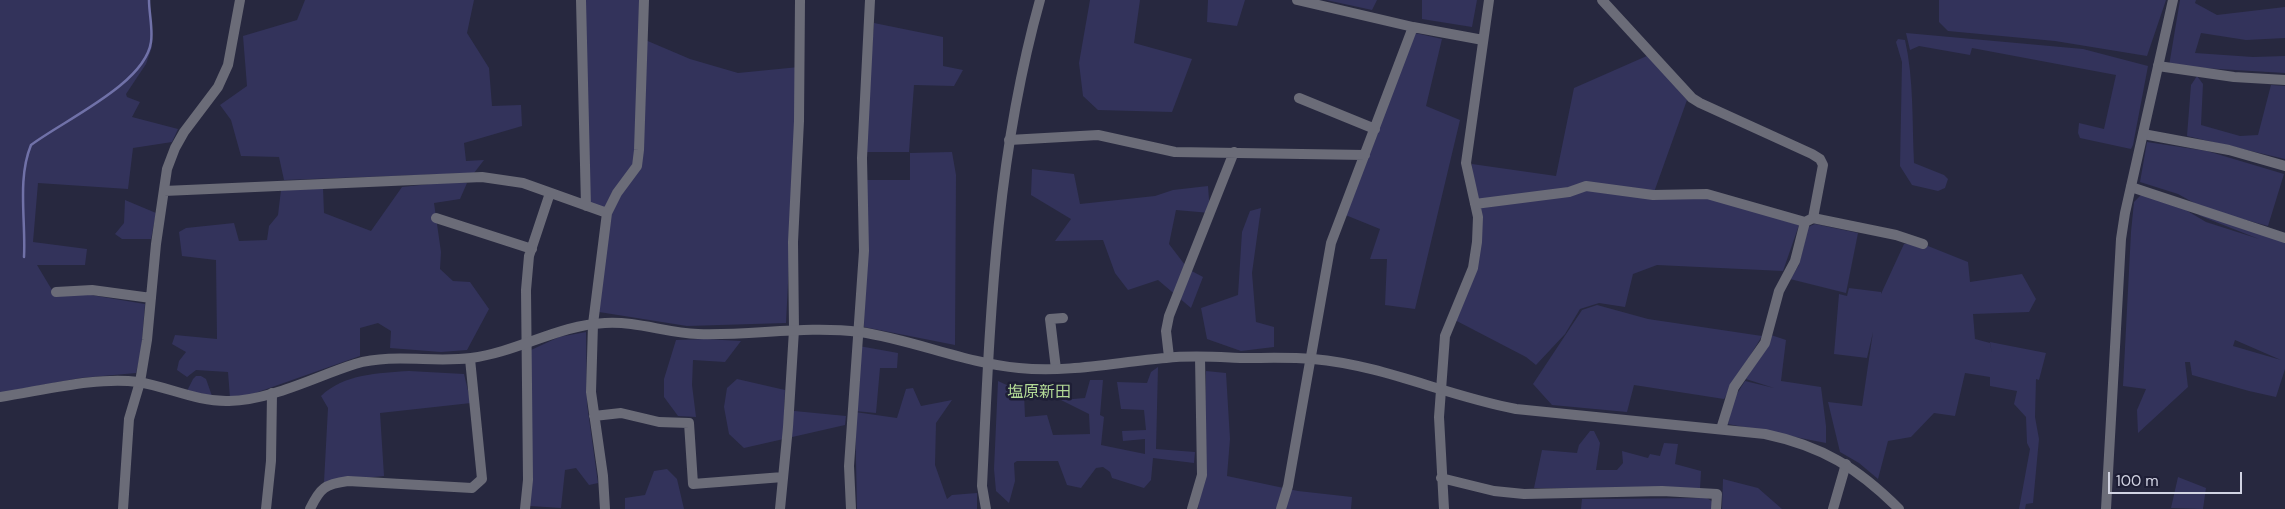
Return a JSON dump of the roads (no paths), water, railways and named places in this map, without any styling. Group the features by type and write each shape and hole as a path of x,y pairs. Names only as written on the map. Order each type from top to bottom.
{"street":[{"path":"123,509 128,419 140,382 147,340 168,169 174,148 218,87 228,65 240,0"},
{"path":"581,0 586,206"},
{"path":"605,509 603,476 592,392 592,324 606,213 617,193 637,166 640,150 644,0"},
{"path":"780,509 788,427 794,330 793,242 799,121 800,0"},
{"path":"851,509 849,466 864,251 862,158 870,0"},
{"path":"984,507 982,486 994,251 1017,93 1040,0"},
{"path":"1297,0 1412,27 1483,40"},
{"path":"1444,509 1441,478 1440,390 1445,336 1473,268 1478,242 1478,217 1466,163 1489,0"},
{"path":"1602,0 1692,98 1820,159 1823,165 1823,173 1809,220 1795,261 1779,291 1765,343 1734,388 1721,430"},
{"path":"2106,509 2118,266 2131,187 2173,0"},
{"path":"1281,509 1288,486 1331,243 1412,27"},
{"path":"2158,66 2234,77 2285,80"},
{"path":"1299,98 1375,129"},
{"path":"2143,134 2229,150 2285,166"},
{"path":"1010,140 1098,135 1175,152 1365,155"},
{"path":"1170,357 1166,331 1169,316 1234,152"},
{"path":"164,191 482,177 523,183 606,213"},
{"path":"1475,204 1569,192 1586,186 1653,195 1707,194 1809,220 1896,235 1923,244"},
{"path":"2131,187 2285,238"},
{"path":"525,509 528,480 526,290 532,249 550,193"},
{"path":"436,218 532,249"},
{"path":"56,292 92,290 152,298"},
{"path":"1056,369 1050,319 1063,318"},
{"path":"0,397 116,380 140,382 185,395 213,400 236,400 272,393 370,361 470,359 511,349 561,330 592,324 626,323 696,334 794,330 857,332 907,341 988,363 1016,368 1056,369 1170,357 1310,359 1368,368 1475,401 1516,409 1785,438 1846,464 1870,481 1899,509"},
{"path":"1192,509 1202,475 1200,357"},
{"path":"310,509 319,491 332,483 348,481 472,488 482,479 470,359"},
{"path":"266,509 271,461 272,393"},
{"path":"594,416 621,413 658,422 689,423 693,484 783,477"},
{"path":"1833,509 1846,464"},
{"path":"1441,478 1494,491 1524,494 1662,490 1717,494 1716,509"}],"waterway":[{"path":"24,257 23,186 24,172 31,145 101,100 134,72 145,57 151,42 149,0"}],"district":[{"name":"塩原新田","path":"1039,393"}]}
